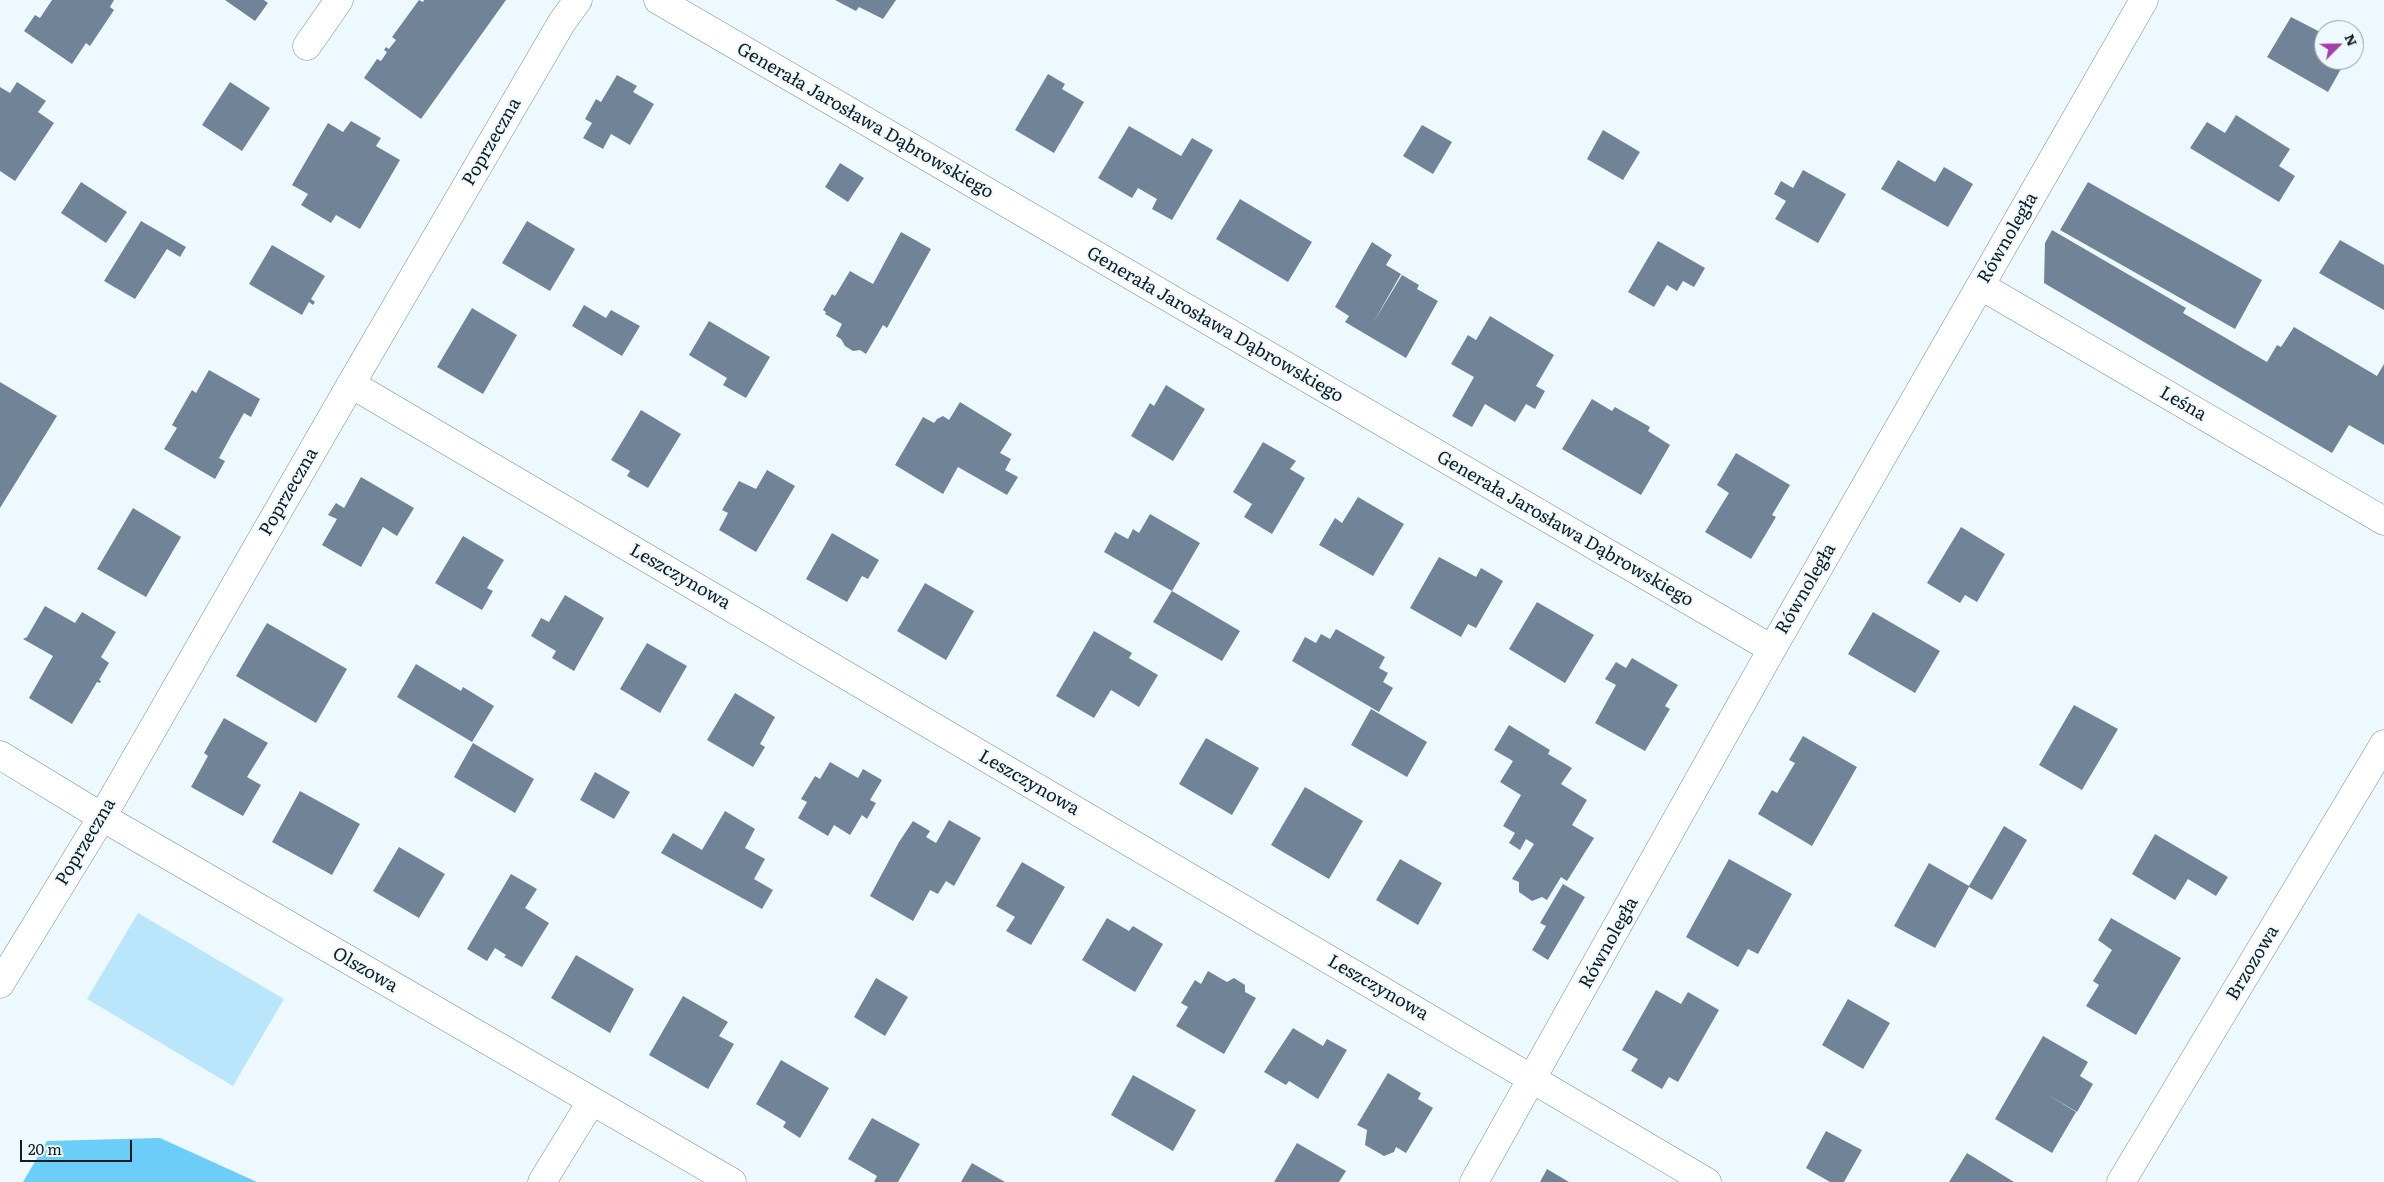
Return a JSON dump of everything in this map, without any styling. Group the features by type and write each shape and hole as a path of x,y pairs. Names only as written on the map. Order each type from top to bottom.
{"street":[{"path":"307,46 339,0"},
{"name":"Poprzeczna","path":"0,984 102,817 351,384 557,31 578,0"},
{"name":"Generała Jarosława Dąbrowskiego","path":"658,0 1772,649"},
{"name":"Równoległa","path":"1474,1182 1534,1079 1772,649 2144,0"},
{"name":"Leśna","path":"1981,286 2384,521"},
{"name":"Leszczynowa","path":"351,384 1707,1182"},
{"name":"Brzozowa","path":"2121,1182 2384,744"},
{"name":"Olszowa","path":"0,755 102,817 732,1182"},
{"path":"542,1182 591,1102"}],"shaded area":[{"path":"138,913 284,999 233,1086 87,999"},
{"path":"160,1138 257,1182 23,1182 47,1141"}],"building":[{"path":"52,0 114,0 110,7 114,10 90,46 86,43 72,64 24,31 35,15 40,18"},
{"path":"225,0 264,0 268,3 255,21"},
{"path":"419,0 423,2 424,0 506,0 421,119 364,78 377,59 381,61 387,52 384,50 386,47 389,49 396,40 392,37"},
{"path":"835,0 896,0 883,19 859,7 856,11"},
{"path":"2291,17 2314,29 2314,70 2340,70 2328,92 2267,57"},
{"path":"1048,74 1065,84 1062,89 1084,102 1054,153 1015,130"},
{"path":"617,75 637,86 633,92 654,104 630,145 611,134 603,149 583,138 592,123 585,119 596,99 601,102"},
{"path":"17,82 46,101 38,112 54,123 15,181 0,171 0,87 10,93"},
{"path":"230,82 270,108 242,151 202,125"},
{"path":"2236,115 2290,149 2279,166 2295,176 2279,202 2190,148 2207,122 2225,133"},
{"path":"351,121 381,138 376,146 400,160 360,229 336,215 331,223 301,205 308,194 292,185 328,123 343,132"},
{"path":"1422,125 1452,142 1433,174 1403,156"},
{"path":"1129,126 1181,156 1192,138 1213,150 1172,220 1152,209 1157,199 1138,188 1132,198 1098,178"},
{"path":"1603,130 1640,152 1623,180 1587,159"},
{"path":"1898,160 1935,182 1944,167 1973,184 1948,227 1881,189"},
{"path":"840,163 864,178 848,202 825,187"},
{"path":"1803,170 1846,194 1818,243 1775,219 1786,201 1774,194 1781,181 1793,188"},
{"path":"81,182 127,212 106,243 61,213"},
{"path":"2088,182 2262,280 2235,329 2060,230"},
{"path":"1240,199 1312,242 1288,282 1216,239"},
{"path":"141,221 186,247 180,257 167,249 135,299 104,281"},
{"path":"527,221 575,249 550,291 502,263"},
{"path":"2052,230 2186,308 2183,313 2267,362 2277,345 2281,347 2294,327 2377,376 2384,364 2384,445 2349,425 2332,453 2044,283 2045,243"},
{"path":"901,232 931,249 887,328 883,325 866,354 860,350 853,351 845,346 841,339 836,336 842,324 825,314 826,312 823,310 832,294 835,296 850,271 873,284"},
{"path":"2340,240 2384,265 2384,310 2319,273"},
{"path":"1658,241 1705,268 1694,287 1683,281 1677,291 1667,285 1654,307 1628,292"},
{"path":"1372,242 1392,255 1386,265 1401,274 1373,323 1402,275 1419,285 1417,289 1438,301 1406,358 1345,322 1349,316 1335,307"},
{"path":"272,245 325,276 311,299 315,302 313,305 309,302 302,315 249,284"},
{"path":"584,305 606,318 611,310 640,326 622,356 572,326"},
{"path":"472,308 517,335 483,394 437,367"},
{"path":"1490,316 1554,355 1536,386 1545,391 1535,409 1526,404 1515,422 1485,404 1472,427 1452,416 1474,377 1451,364 1468,335 1476,340"},
{"path":"709,321 770,357 746,398 723,385 727,378 689,355"},
{"path":"209,370 260,399 251,417 244,413 231,436 219,458 225,461 215,479 164,449 177,428 172,425 192,390 196,393"},
{"path":"0,382 57,416 0,508"},
{"path":"1166,385 1205,409 1173,461 1131,436 1150,403 1154,406"},
{"path":"1592,399 1612,411 1615,407 1650,427 1648,431 1670,445 1641,495 1562,449"},
{"path":"960,402 1012,434 1000,453 1011,459 1005,470 1018,477 1007,495 958,467 943,494 895,465 923,417 934,423 943,416 949,420"},
{"path":"641,410 681,434 648,488 627,476 630,471 611,460"},
{"path":"1263,442 1296,461 1290,469 1305,478 1272,534 1244,517 1252,504 1233,492"},
{"path":"1736,453 1790,485 1772,515 1776,517 1751,559 1705,532 1729,493 1717,485"},
{"path":"767,470 795,486 756,552 719,530 728,513 722,510 739,481 756,489"},
{"path":"361,477 414,508 397,536 383,527 361,567 322,545 337,519 328,515 336,503 344,508"},
{"path":"1358,497 1404,524 1373,576 1319,545 1335,518 1342,523"},
{"path":"133,508 181,537 146,597 97,569"},
{"path":"1150,514 1200,543 1172,591 1104,552 1115,532 1128,539 1133,529 1139,533"},
{"path":"1961,527 2005,554 1977,602 1965,595 1960,603 1927,583"},
{"path":"832,533 879,560 868,579 862,576 847,602 806,579"},
{"path":"463,536 504,560 487,588 493,591 482,610 435,583"},
{"path":"1439,557 1476,577 1481,568 1503,581 1476,628 1468,624 1461,637 1410,608"},
{"path":"925,583 974,611 946,660 897,631"},
{"path":"1172,591 1240,631 1222,661 1153,622"},
{"path":"565,595 604,618 574,671 552,658 556,651 531,636 541,618 549,622"},
{"path":"1537,602 1594,635 1565,683 1509,649"},
{"path":"45,606 75,623 82,612 116,632 101,657 109,663 99,680 101,681 100,683 97,682 72,724 29,698 53,656 23,639 27,637"},
{"path":"1873,612 1940,651 1915,693 1848,654"},
{"path":"267,623 347,669 316,723 236,676"},
{"path":"1336,629 1385,657 1379,668 1388,673 1383,682 1393,688 1379,712 1292,661 1305,637 1316,643 1321,634 1330,639"},
{"path":"1094,631 1132,653 1129,658 1158,675 1139,707 1111,690 1094,718 1056,696"},
{"path":"647,643 687,666 660,713 620,689"},
{"path":"1632,658 1678,685 1665,706 1670,709 1645,751 1595,723 1616,685 1605,679 1616,662 1626,668"},
{"path":"416,664 461,691 463,687 494,706 472,742 397,697"},
{"path":"735,693 775,717 760,744 765,747 753,767 707,740"},
{"path":"2074,705 2118,729 2082,790 2039,765"},
{"path":"1371,709 1427,742 1407,777 1351,745"},
{"path":"224,718 268,743 247,777 261,785 243,816 191,787 208,756 204,753"},
{"path":"1509,725 1550,750 1548,754 1572,768 1561,784 1587,800 1572,825 1594,838 1567,881 1561,877 1547,900 1542,897 1532,901 1519,892 1519,882 1512,879 1534,844 1526,839 1520,850 1509,843 1515,833 1503,826 1521,795 1500,782 1513,761 1494,750"},
{"path":"1803,736 1857,767 1812,846 1758,814 1772,790 1777,793 1795,763 1789,760"},
{"path":"1206,738 1259,768 1232,815 1179,784"},
{"path":"473,743 534,779 515,813 454,777"},
{"path":"830,762 858,778 863,769 882,780 870,800 876,803 867,819 862,815 850,835 834,825 828,836 798,818 807,802 801,799 815,776 820,779"},
{"path":"595,772 630,792 614,819 580,800"},
{"path":"1305,787 1363,821 1329,879 1271,845"},
{"path":"300,791 360,824 332,875 272,842"},
{"path":"725,811 755,829 745,848 765,859 754,879 773,890 762,909 661,853 673,833 702,850"},
{"path":"949,820 981,838 954,886 946,881 938,894 930,890 913,921 870,896 899,842 913,821 930,831 926,837 936,843"},
{"path":"2004,826 2027,840 1992,900 1969,887 1935,948 1894,926 1929,863 1969,886"},
{"path":"2155,834 2228,877 2216,896 2188,879 2175,900 2132,874"},
{"path":"399,847 445,874 419,918 373,891"},
{"path":"1400,859 1442,883 1418,925 1376,900"},
{"path":"1729,859 1792,894 1758,954 1748,949 1738,967 1686,937"},
{"path":"1022,862 1065,887 1031,945 1006,931 1015,917 996,906"},
{"path":"511,874 537,889 525,908 549,923 522,967 504,957 506,955 495,948 487,961 467,949"},
{"path":"1563,884 1585,897 1548,960 1532,950 1546,926 1540,923"},
{"path":"1107,918 1129,931 1133,926 1163,944 1135,992 1082,960"},
{"path":"2111,918 2181,958 2136,1035 2086,1006 2099,985 2093,981 2112,950 2098,940"},
{"path":"576,955 634,989 610,1033 551,998"},
{"path":"1208,971 1227,982 1234,978 1245,985 1245,992 1256,998 1224,1054 1176,1026 1188,1007 1181,1003 1195,980 1201,984"},
{"path":"876,978 908,997 885,1036 854,1017"},
{"path":"1656,990 1681,1004 1688,992 1719,1010 1678,1082 1669,1077 1662,1089 1631,1071 1638,1059 1622,1050"},
{"path":"683,996 728,1022 719,1036 734,1044 708,1089 649,1055"},
{"path":"1848,999 1890,1023 1863,1069 1822,1045"},
{"path":"1293,1028 1323,1046 1327,1039 1347,1050 1318,1099 1289,1081 1286,1085 1264,1072"},
{"path":"2043,1036 2088,1062 2080,1076 2093,1084 2077,1112 2045,1093 2076,1112 2052,1153 1995,1119"},
{"path":"781,1060 829,1088 800,1138 783,1127 786,1122 756,1104"},
{"path":"1388,1073 1421,1093 1418,1099 1433,1108 1406,1153 1396,1147 1394,1152 1384,1156 1365,1145 1367,1130 1357,1125"},
{"path":"1133,1075 1196,1110 1173,1151 1111,1115"},
{"path":"872,1118 920,1144 898,1182 874,1182 877,1176 848,1159"},
{"path":"1826,1131 1862,1150 1844,1182 1830,1182 1806,1168"},
{"path":"1297,1143 1346,1171 1339,1182 1274,1182"},
{"path":"1967,1153 2014,1182 1949,1182"},
{"path":"972,1163 1005,1182 961,1182"},
{"path":"1547,1169 1569,1182 1540,1182"}]}
